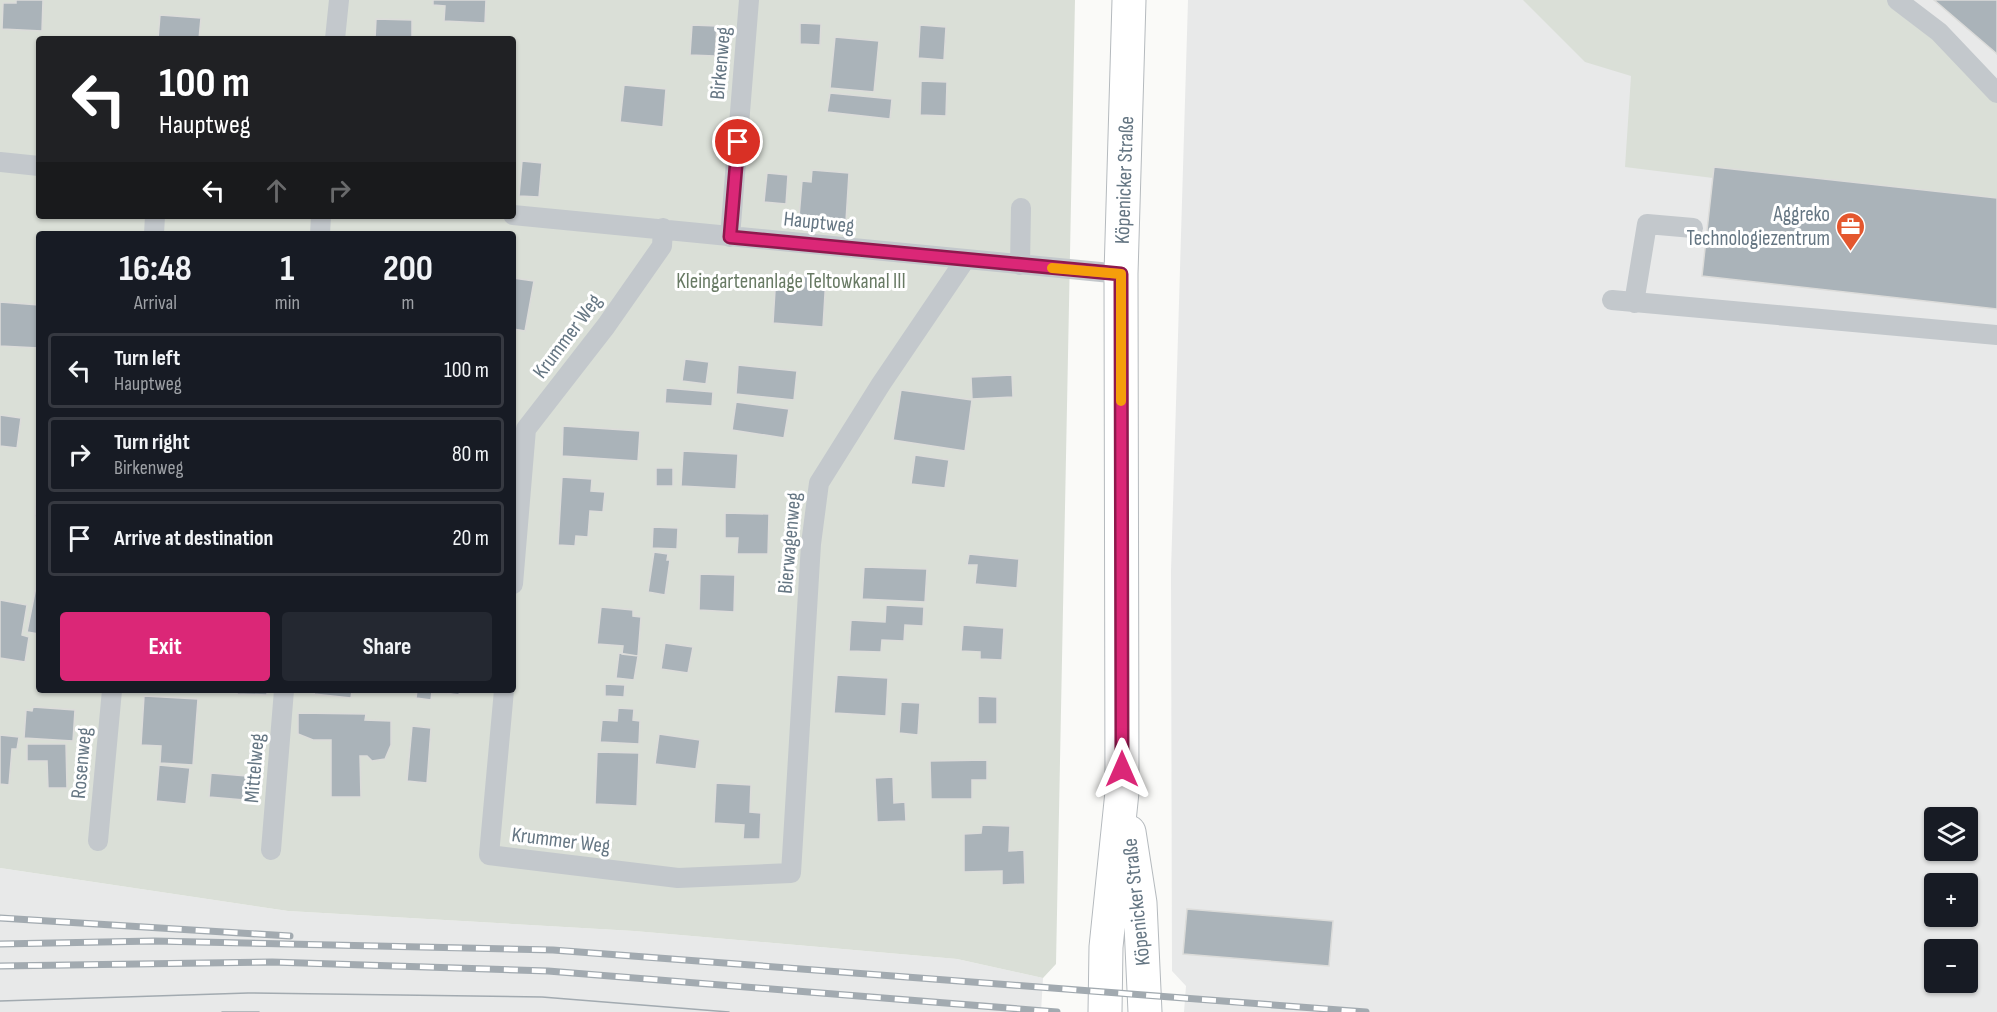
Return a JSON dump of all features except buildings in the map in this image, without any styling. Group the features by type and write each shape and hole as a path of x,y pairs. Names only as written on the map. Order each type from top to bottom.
{"main road":[{"name":"Köpenicker Straße","path":"1105,1012 1106,947 1122,792 1121,274 1129,0"},
{"name":"Köpenicker Straße","path":"1122,792 1140,903 1145,1012"}],"lane":[{"path":"336,36 339,0"},
{"name":"Birkenweg","path":"730,237 749,0"},
{"path":"1897,0 1939,32 1997,93"},
{"path":"0,162 36,166"},
{"path":"1020,265 1021,208"},
{"name":"Hauptweg","path":"516,214 1121,274"},
{"path":"1634,303 1647,224 1693,228"},
{"name":"Krummer Weg","path":"516,548 526,429 606,326 662,246 663,228"},
{"name":"Bierwagenweg","path":"791,873 811,544 819,483 881,384 965,260"},
{"path":"1612,300 1997,335"},
{"name":"Rosenweg","path":"98,841 112,693"},
{"name":"Mittelweg","path":"271,850 284,693"},
{"name":"Krummer Weg","path":"504,693 489,855 678,878 791,873"}],"shaded area":[{"path":"1188,0 1997,0 1997,1012 1184,1012 1186,986 1172,971 1171,571"},
{"path":"0,868 288,911 634,931 957,959 1043,978 1041,1012 0,1012"}],"green space":[{"name":"Kleingartenanlage Teltowkanal III","path":"0,0 1075,0 1056,964 1043,978 957,959 634,931 288,911 0,868"},
{"path":"1523,0 1897,0 1997,93 1997,198 1715,167 1713,178 1625,167 1631,76 1585,62"}],"tram line":[{"path":"0,1001 248,993 542,997 729,1012"},
{"path":"222,1012 259,1012"}],"railway":[{"path":"0,918 290,936"},
{"path":"0,944 154,941 553,950 1366,1012"},
{"path":"0,966 272,962 548,971 1057,1012"}],"slow traffic":[{"path":"1052,268 1121,274 1121,401"}],"place":[{"name":"Aggreko Technologiezentrum","path":"1851,252"}],"route":[{"path":"738,142 730,237 1121,274 1122,769"}]}
